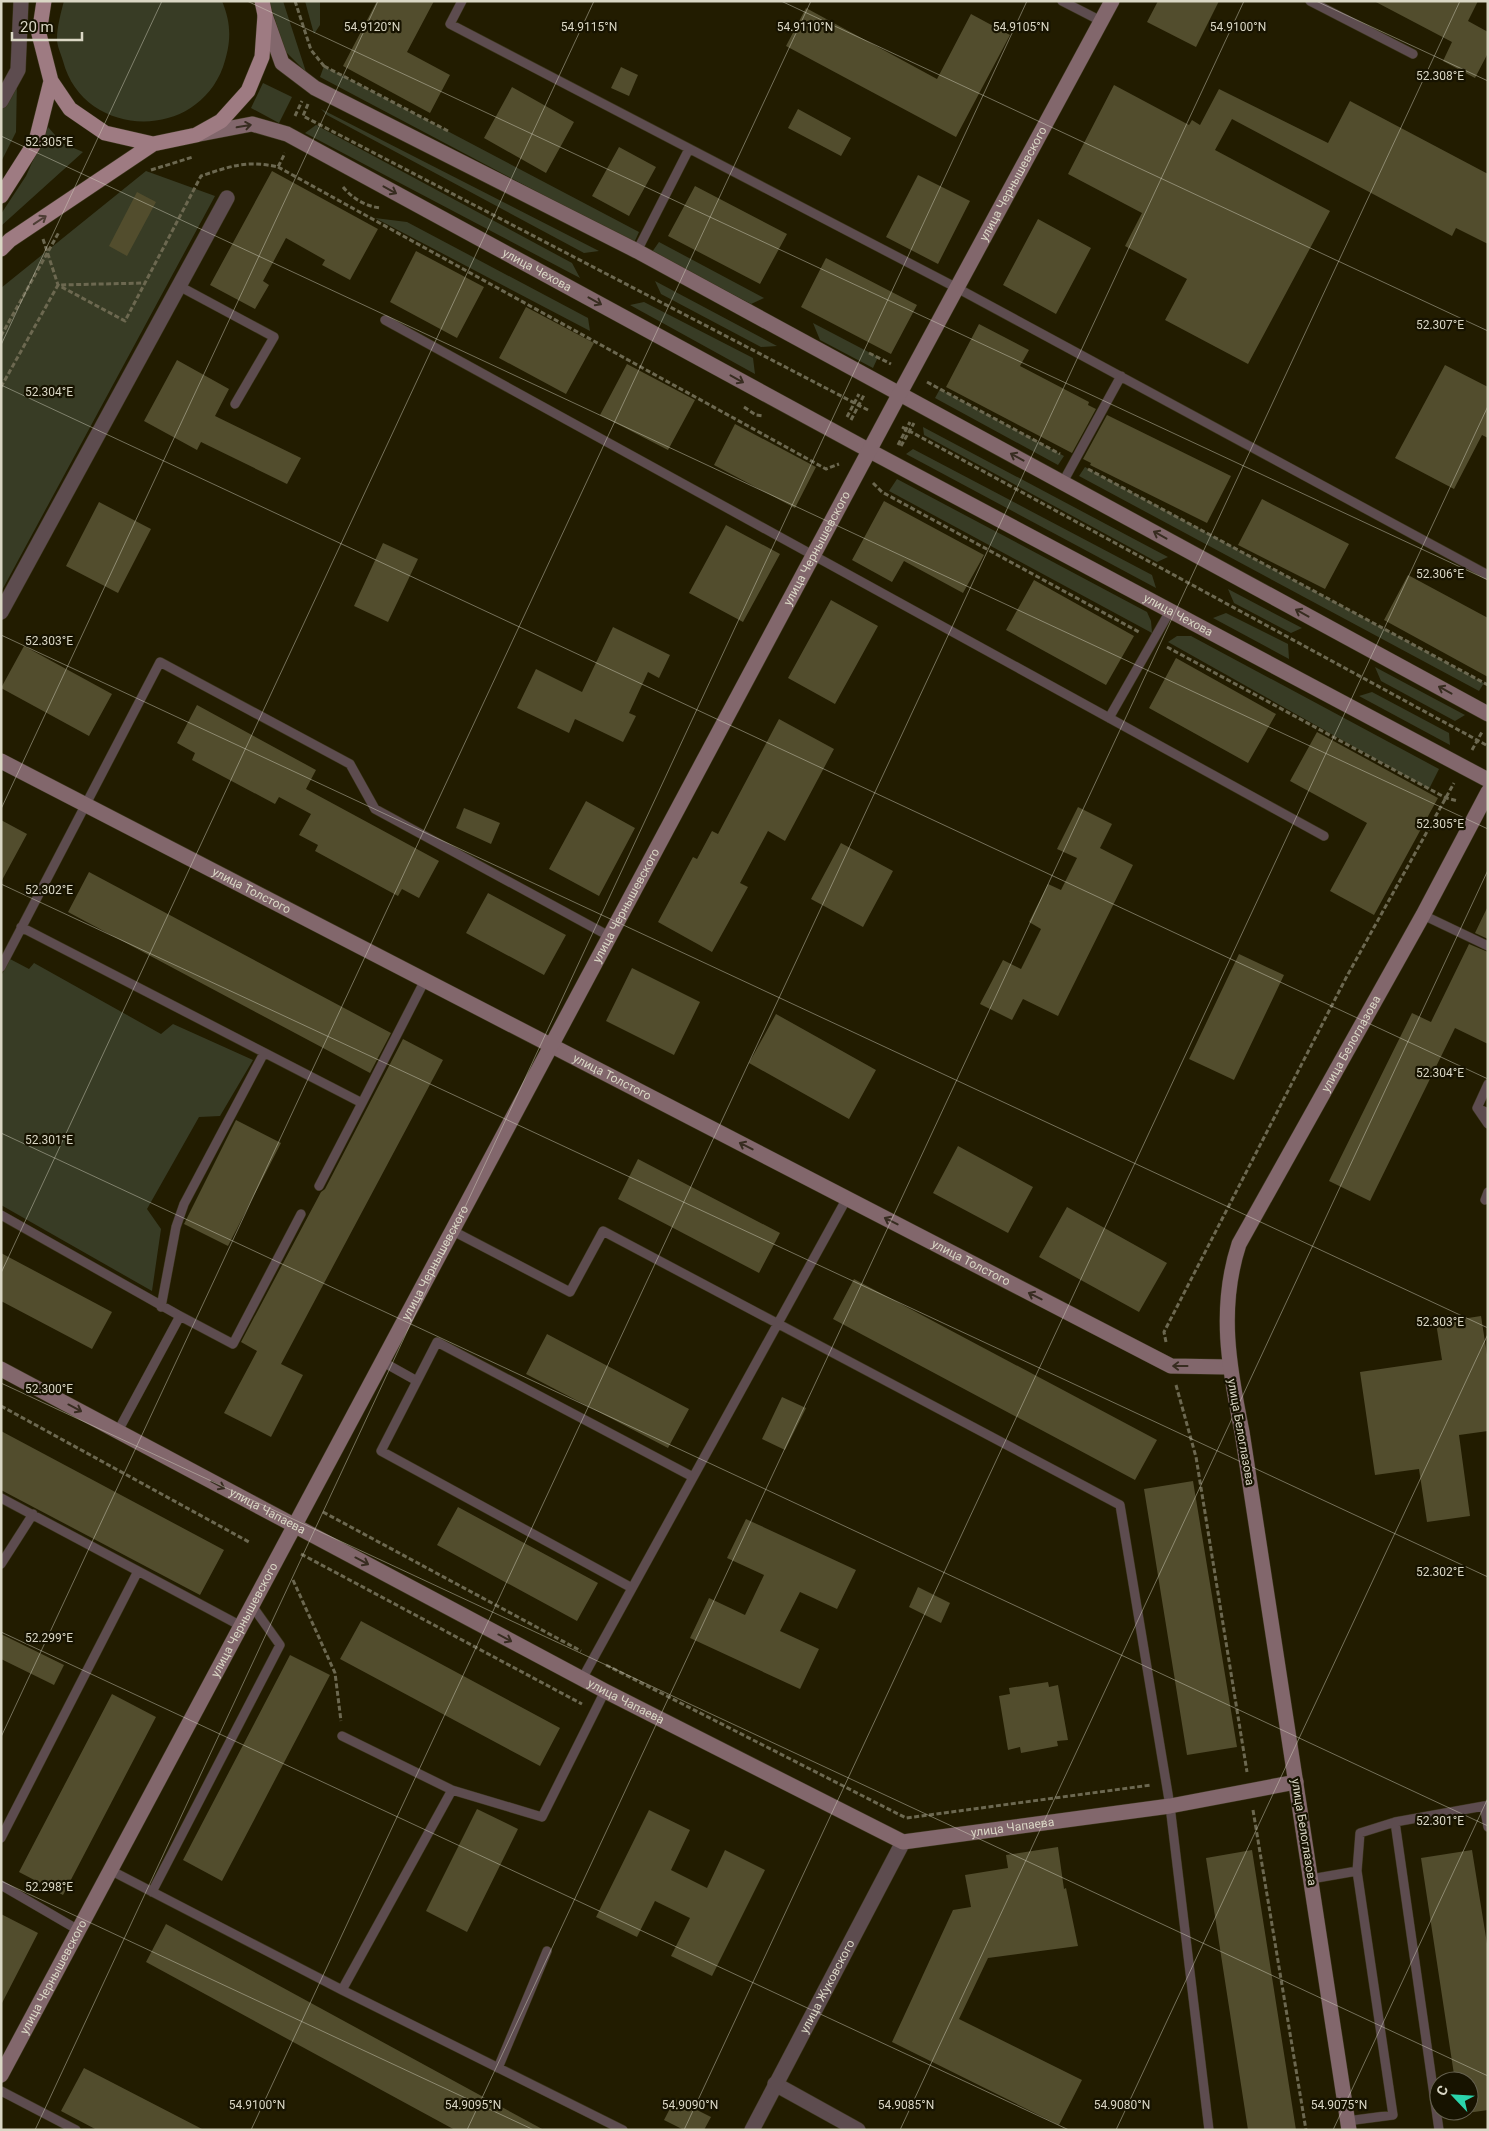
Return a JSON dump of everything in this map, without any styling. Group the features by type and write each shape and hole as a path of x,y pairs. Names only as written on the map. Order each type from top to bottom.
{"main road":[{"path":"44,1 39,34 51,81 70,109 105,134 153,144"},
{"path":"1,249 10,240 153,144 196,135 221,120 248,91 262,57 263,8"},
{"path":"1,196 36,141 51,81"}],"street":[{"path":"1,101 6,81 18,70 21,1"},
{"name":"улица Чернышевского","path":"900,393 1112,1"},
{"path":"263,8 282,63 315,88 637,251 1063,482 1487,720"},
{"name":"улица Чехова","path":"196,135 252,124 287,134 870,451 1488,780"},
{"path":"1,612 227,198"},
{"path":"870,451 900,393"},
{"name":"улица Чернышевского","path":"1,2075 80,1931 110,1870 296,1526 609,936 870,451"},
{"name":"улица Толстого","path":"1,761 1171,1366 1229,1367"},
{"name":"улица Белоглазова","path":"1348,2125 1242,1432 1229,1367 1228,1293 1238,1244 1423,915 1488,792"},
{"name":"улица Чапаева","path":"1,1369 582,1679 902,1842 1170,1806 1296,1782"},
{"name":"улица Жуковского","path":"752,2130 902,1842"},
{"path":"775,2084 858,2130"}],"lane":[{"path":"462,1 450,24 958,288 1488,575"},
{"path":"1062,1 1101,21"},
{"path":"1310,1 1413,54"},
{"path":"637,251 689,149"},
{"path":"179,286 274,337 235,404"},
{"path":"385,320 1324,836"},
{"path":"1063,482 1121,376"},
{"path":"1109,718 1170,611"},
{"path":"1,967 160,662 350,764 376,809 609,936"},
{"path":"1423,915 1488,946"},
{"path":"21,928 362,1103"},
{"path":"319,1186 425,980"},
{"path":"161,1306 176,1227 184,1204 264,1053"},
{"path":"1476,1108 1488,1084"},
{"path":"1476,1108 1488,1113"},
{"path":"1476,1108 1488,1124"},
{"path":"582,1679 847,1198"},
{"path":"1,1215 161,1306 233,1344 301,1214"},
{"path":"453,1231 570,1292 603,1231 1120,1505 1170,1806 1209,2130"},
{"path":"118,1431 180,1316"},
{"path":"632,1588 381,1451 438,1342 693,1477"},
{"path":"383,1362 417,1381"},
{"path":"1,1498 241,1626"},
{"path":"1,1564 33,1514"},
{"path":"1,1838 138,1571"},
{"path":"152,1892 280,1645 252,1607"},
{"path":"342,1736 452,1790 542,1817 605,1691"},
{"path":"342,1990 452,1790"},
{"path":"1348,2125 1393,2114 1357,1871 1360,1833 1395,1822 1486,1805 1488,1828"},
{"path":"1395,1822 1439,2130"},
{"path":"110,1870 342,1990 623,2130"},
{"path":"1311,1878 1357,1871"},
{"path":"1,1886 80,1931"},
{"path":"498,2068 547,1951"},
{"path":"1,2091 76,2130"}],"path":[{"path":"295,1 311,50 324,66 322,71"},
{"path":"294,118 302,101"},
{"path":"309,104 303,116 868,410"},
{"path":"278,167 288,148"},
{"path":"148,172 195,157"},
{"path":"41,234 58,285 125,321 201,176 236,164 265,164 278,167 826,469 843,463"},
{"path":"1,336 63,225"},
{"path":"58,285 145,283"},
{"path":"1,387 58,285"},
{"path":"920,379 1488,685"},
{"path":"847,423 863,391"},
{"path":"897,449 912,422"},
{"path":"896,424 1488,746"},
{"path":"1469,755 1487,720"},
{"path":"1306,2130 1196,1458 1171,1366 1164,1332 1348,976 1457,778"},
{"path":"1,1406 249,1542"},
{"path":"322,1512 593,1658 906,1818 1166,1783"},
{"path":"293,1580 335,1672 342,1736"}],"green space":[{"path":"64,1 222,1 229,26 228,50 223,67 209,92 189,109 165,119 140,121 115,117 92,105 74,86 63,61 57,39 58,25"},
{"path":"269,1 283,1 306,72 285,51"},
{"path":"305,1 320,1 320,25 314,34"},
{"path":"324,66 639,232 634,243 320,77"},
{"path":"17,79 16,132 1,162 1,110"},
{"path":"263,83 292,97 279,123 251,108"},
{"path":"321,109 599,251 584,253 327,115"},
{"path":"316,125 572,263 580,278 305,133"},
{"path":"48,127 62,143 83,152 1,226 1,214 26,176"},
{"path":"146,171 215,196 1,592 1,288"},
{"path":"375,218 407,222 588,318 590,331"},
{"path":"659,242 764,298 751,304 652,252"},
{"path":"655,281 777,346 761,347 661,294"},
{"path":"644,302 753,358 755,374 630,305"},
{"path":"813,323 878,357 873,368 820,340"},
{"path":"940,389 1064,456 1058,465 935,398"},
{"path":"923,427 1168,557 1157,562 924,435"},
{"path":"913,449 1152,575 1156,588 906,454"},
{"path":"1085,467 1484,683 1479,691 1079,476"},
{"path":"897,479 1147,612 1151,621 1152,633 889,491"},
{"path":"1228,589 1302,628 1291,633 1234,603"},
{"path":"1226,613 1288,644 1289,659 1213,618"},
{"path":"1177,636 1191,636 1439,769 1429,789 1168,642"},
{"path":"1375,667 1465,715 1455,721 1381,681"},
{"path":"1372,692 1449,733 1450,745 1359,696"},
{"path":"10,959 29,969 34,963 161,1034 173,1024 253,1060 220,1116 199,1117 147,1209 161,1229 152,1291 1,1205 1,976"}],"building":[{"path":"377,1 434,1 407,52 450,75 430,113 343,66"},
{"path":"1158,1 1219,1 1196,47 1147,22"},
{"path":"1374,1 1478,1 1468,21 1488,32 1488,53 1475,78 1443,61 1452,42"},
{"path":"806,8 937,79 971,14 1010,35 956,137 786,46"},
{"path":"621,67 638,75 629,96 611,88"},
{"path":"1114,85 1189,125 1192,120 1200,125 1219,89 1328,143 1350,101 1488,174 1488,244 1456,228 1452,236 1232,119 1215,150 1330,211 1248,364 1165,320 1187,279 1125,246 1142,213 1068,174"},
{"path":"512,87 574,122 546,173 484,138"},
{"path":"798,109 851,138 841,156 788,128"},
{"path":"619,147 656,167 629,216 592,196"},
{"path":"272,171 378,229 350,280 322,265 325,260 286,238 263,281 269,285 255,309 210,285"},
{"path":"918,175 970,201 938,264 886,237"},
{"path":"695,186 787,234 760,284 668,236"},
{"path":"137,192 156,202 127,256 109,246"},
{"path":"1038,219 1091,248 1056,314 1003,285"},
{"path":"416,251 484,287 457,338 390,302"},
{"path":"826,258 917,305 891,354 801,307"},
{"path":"526,307 594,343 566,394 499,358"},
{"path":"979,324 1029,350 1020,366 1089,402 1088,405 1096,409 1072,453 946,387"},
{"path":"177,360 229,389 215,416 301,458 287,484 201,442 197,450 144,421"},
{"path":"627,364 695,400 668,450 600,415"},
{"path":"1445,365 1488,387 1488,438 1482,435 1454,489 1395,458"},
{"path":"1107,415 1231,476 1207,523 1090,465 1091,463 1083,459"},
{"path":"735,424 816,467 795,508 714,465"},
{"path":"1262,499 1349,544 1325,589 1238,545"},
{"path":"884,501 984,555 963,593 904,561 892,582 852,560"},
{"path":"99,502 151,529 118,593 66,566"},
{"path":"726,525 780,554 743,622 689,593"},
{"path":"383,543 418,559 388,622 354,606"},
{"path":"1408,575 1488,618 1488,677 1384,620"},
{"path":"1034,580 1134,636 1106,685 1006,630"},
{"path":"831,600 878,626 835,704 788,678"},
{"path":"613,627 670,655 659,678 648,672 629,713 636,716 623,742 575,719 569,733 517,708 536,669 582,692"},
{"path":"24,646 112,694 89,736 1,688"},
{"path":"1176,658 1276,714 1248,763 1149,708"},
{"path":"197,705 316,770 306,789 439,861 419,898 402,889 398,896 315,851 318,845 299,835 311,814 279,797 275,804 192,760 195,753 177,743"},
{"path":"779,719 834,749 785,841 768,831 740,883 748,887 712,952 658,922 693,857 697,859 712,831 718,834"},
{"path":"1317,732 1438,798 1374,915 1330,891 1367,823 1290,781"},
{"path":"586,801 635,828 599,896 549,869"},
{"path":"1078,807 1112,824 1100,848 1133,865 1058,1016 1023,999 1012,1020 980,1004 1003,960 1021,969 1041,929 1029,922 1048,884 1061,890 1077,858 1057,849"},
{"path":"464,808 500,823 491,844 456,828"},
{"path":"1,820 27,834 1,882"},
{"path":"841,843 893,871 863,927 811,899"},
{"path":"89,872 391,1033 370,1073 68,912"},
{"path":"488,893 566,935 544,975 466,933"},
{"path":"1488,906 1488,939 1475,933"},
{"path":"1469,944 1488,952 1488,1044 1455,1028 1370,1201 1329,1181 1412,1013 1431,1022"},
{"path":"1239,954 1284,975 1234,1080 1189,1059"},
{"path":"632,968 700,1002 674,1055 606,1021"},
{"path":"776,1014 876,1070 849,1119 749,1063"},
{"path":"403,1039 443,1060 281,1364 303,1375 271,1437 224,1413 257,1351 241,1342 321,1192 325,1189"},
{"path":"236,1120 281,1143 228,1246 184,1224"},
{"path":"958,1146 1033,1187 1008,1233 933,1193"},
{"path":"638,1159 780,1233 759,1273 618,1199"},
{"path":"1067,1207 1167,1263 1139,1312 1039,1257"},
{"path":"1,1253 112,1312 92,1349 1,1301"},
{"path":"854,1279 1157,1440 1135,1480 833,1319"},
{"path":"1481,1316 1488,1361 1488,1431 1459,1435 1470,1516 1427,1522 1419,1469 1375,1475 1360,1372 1442,1360 1436,1323"},
{"path":"547,1334 689,1409 668,1448 526,1374"},
{"path":"782,1397 806,1408 785,1450 762,1439"},
{"path":"1,1431 224,1550 200,1595 1,1490"},
{"path":"1193,1481 1237,1747 1187,1755 1144,1489"},
{"path":"458,1507 598,1583 577,1621 437,1545"},
{"path":"746,1519 856,1570 837,1609 800,1592 780,1631 819,1649 800,1689 690,1638 709,1598 745,1615 764,1575 727,1558"},
{"path":"918,1587 950,1603 941,1623 909,1607"},
{"path":"361,1621 560,1728 540,1766 340,1659"},
{"path":"1,1634 64,1665 54,1685 1,1659"},
{"path":"290,1655 330,1675 222,1881 183,1860"},
{"path":"1048,1682 1049,1687 1058,1685 1068,1740 1057,1741 1058,1746 1021,1753 1020,1747 1008,1750 999,1696 1010,1694 1009,1688"},
{"path":"112,1694 156,1717 63,1895 19,1872"},
{"path":"477,1809 518,1829 467,1932 426,1911"},
{"path":"649,1810 690,1830 671,1870 707,1888 725,1850 765,1870 712,1976 671,1956 690,1918 655,1901 637,1937 596,1917"},
{"path":"1058,1847 1064,1889 1066,1888 1078,1946 988,1958 959,2019 1082,2080 1059,2125 892,2042 953,1910 971,1907 965,1875 1008,1868 1006,1855"},
{"path":"1252,1850 1296,2130 1248,2130 1206,1858"},
{"path":"1472,1850 1488,1950 1488,2110 1479,2111 1479,2071 1453,2071 1421,1858"},
{"path":"1,1914 38,1933 1,2005"},
{"path":"166,1924 544,2130 455,2130 146,1962"},
{"path":"84,2068 204,2130 97,2130 61,2111"},
{"path":"675,2099 711,2117 704,2130 684,2130 664,2120"}]}
